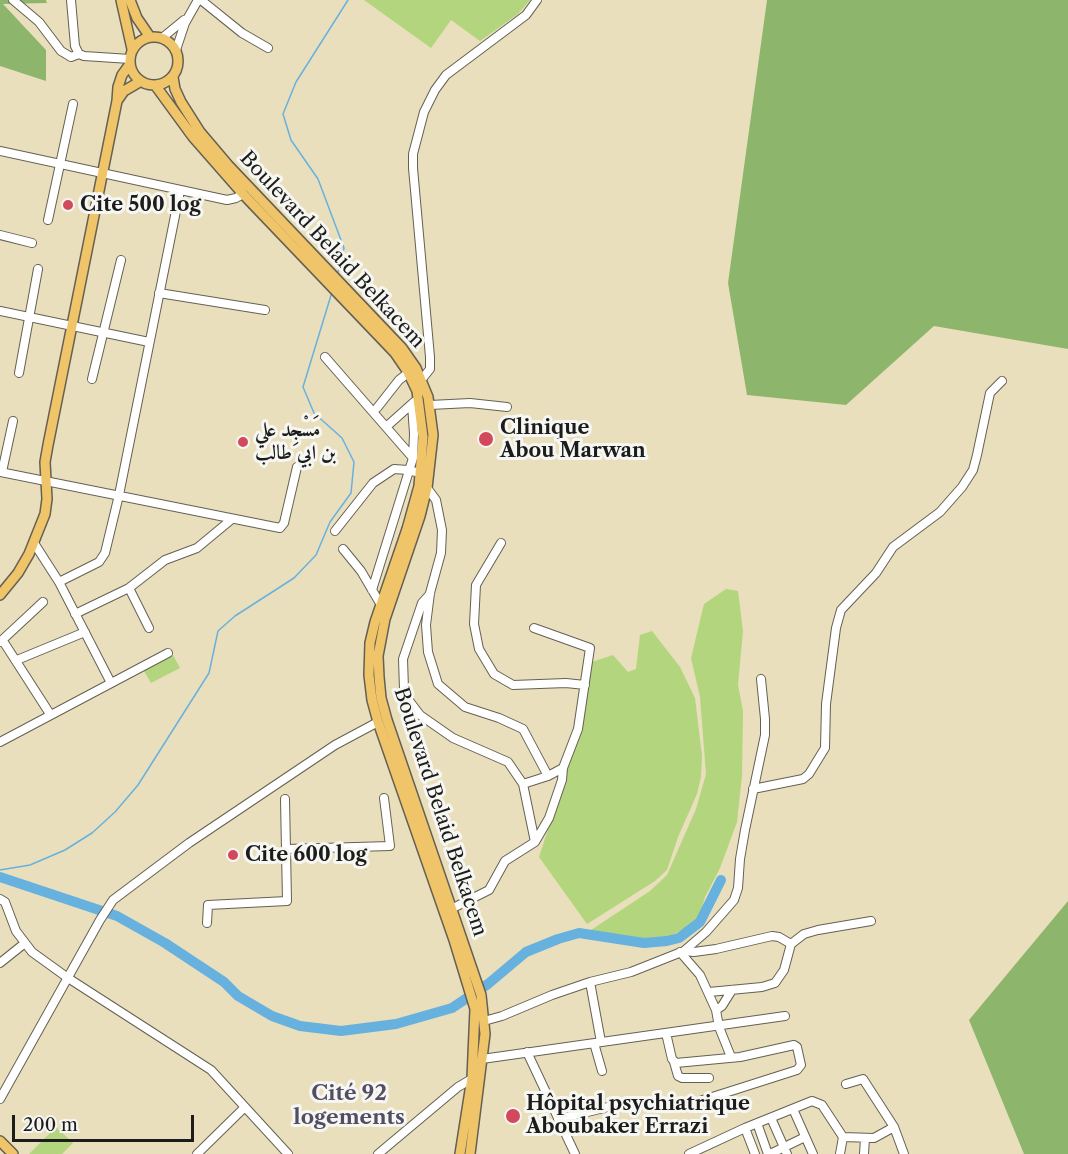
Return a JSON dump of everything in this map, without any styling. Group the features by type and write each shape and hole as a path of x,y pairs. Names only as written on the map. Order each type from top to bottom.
{"main road":[{"path":"0,595 18,573 34,543 45,514 45,462 101,172 117,101 119,81 131,58 138,42 150,37 162,38 171,44 176,50 178,64 172,77 155,86 141,81 133,74 131,58 121,0"},
{"path":"130,0 137,18 150,37"},
{"name":"Boulevard Belaid Belkacem","path":"172,77 181,102 200,132 327,275"},
{"path":"117,101 129,87 141,81"},
{"name":"Boulevard Belaid Belkacem","path":"155,86 193,137 243,194 402,348 430,405 433,435 428,488 386,619 378,656 381,698 387,720 448,910"},
{"name":"Boulevard Belaid Belkacem","path":"418,381 415,402 423,437 420,473 412,510 370,643 369,657 372,700 378,722 448,910 477,992 484,1021 482,1059 460,1154"},
{"name":"Boulevard Belaid Belkacem","path":"470,1154 476,1077 474,1004 477,992"},
{"path":"0,1141 13,1154"}],"street":[{"path":"13,0 39,22 61,51 71,57 79,54 131,58"},
{"path":"71,0 75,46 79,54"},
{"path":"176,50 190,14 199,0 242,33 268,48"},
{"path":"418,381 430,369 413,168 413,154 424,112 446,75 526,15 537,0"},
{"path":"162,38 190,14"},
{"path":"48,220 72,104"},
{"path":"0,151 227,200 243,194"},
{"path":"59,582 94,565 103,558 119,495 180,191"},
{"path":"0,235 32,243"},
{"path":"92,379 121,260"},
{"path":"19,373 38,269"},
{"path":"159,293 265,310"},
{"path":"0,311 149,342"},
{"path":"325,357 412,458"},
{"path":"377,408 412,370"},
{"path":"753,789 802,779 809,774 825,748 826,704 836,628 841,610 876,573 893,547 940,512 962,486 972,470 977,455 990,393 1002,381"},
{"path":"386,427 415,402"},
{"path":"372,590 412,458 415,402"},
{"path":"430,405 470,404 507,407"},
{"path":"13,421 1,472 280,528 284,523 297,467"},
{"path":"335,531 373,483 394,470 420,473"},
{"path":"428,488 436,500 442,530 441,553 430,594 426,625 433,674 438,684 465,707 523,729 548,776"},
{"path":"75,614 129,588 165,560 197,548 232,519"},
{"path":"34,543 59,582 111,683"},
{"path":"501,543 476,585 474,624 479,649 494,674 513,685 566,683 585,685"},
{"path":"344,549 361,571 381,605"},
{"path":"129,588 149,628"},
{"path":"430,594 422,603 403,659 404,689 407,698 420,715 453,738 508,762 523,784 535,842"},
{"path":"43,602 1,642 17,660 50,714"},
{"path":"448,910 489,890 505,861 535,842 549,818 562,780 563,768 578,729 590,648 534,628"},
{"path":"17,660 85,632"},
{"path":"0,742 168,653"},
{"path":"484,1021 590,982 631,972 682,951 706,932 734,900 738,888 740,858 765,735 760,679"},
{"path":"0,1099 99,920 113,900 198,836 335,745 378,722"},
{"path":"523,784 548,776 563,768"},
{"path":"286,849 390,846 384,798"},
{"path":"207,923 208,905 287,901 285,799"},
{"path":"0,899 5,902 15,931 32,952 211,1071 288,1154"},
{"path":"709,992 762,987 775,983 781,976 791,944 804,934 871,921"},
{"path":"682,951 716,950 772,936 791,944"},
{"path":"0,963 25,943"},
{"path":"682,951 700,975 709,992 731,1058"},
{"path":"590,982 602,1071"},
{"path":"716,1011 732,990"},
{"path":"482,1059 785,1016"},
{"path":"666,1033 678,1076 709,1078"},
{"path":"674,1062 679,1064 731,1058 794,1045 797,1047 801,1065 797,1070 684,1106"},
{"path":"527,1052 575,1154"},
{"path":"378,1154 458,1087 476,1077"},
{"path":"846,1084 862,1079 894,1127 904,1154"},
{"path":"689,1154 812,1101 818,1102 843,1137 840,1154"},
{"path":"558,1119 624,1103"},
{"path":"197,1154 245,1107"},
{"path":"793,1109 813,1154"},
{"path":"771,1118 785,1151"},
{"path":"757,1124 769,1154 785,1151 806,1137"},
{"path":"843,1137 874,1138 894,1127"},
{"path":"745,1128 755,1154"},
{"path":"864,1154 865,1138"}],"green space":[{"path":"0,0 46,0 47,3 3,4 46,50 46,81 0,66"},
{"path":"364,0 530,0 518,14 480,41 451,20 431,48"},
{"path":"767,0 1068,0 1068,349 934,326 846,405 747,395 728,283"},
{"path":"726,589 738,591 743,631 738,685 743,711 742,776 737,822 720,868 705,897 699,917 693,924 671,936 644,940 588,932 650,891 667,875 696,809 706,774 700,697 691,658 704,604"},
{"path":"652,631 680,667 695,698 702,756 701,777 697,794 678,837 667,870 655,881 587,924 539,857 582,725 589,663 613,655 628,672 636,669 640,635"},
{"path":"173,655 180,668 151,683 144,671"},
{"path":"1068,901 1068,1154 1024,1154 969,1020"},
{"path":"56,1127 73,1143 62,1154 29,1154"}],"waterway":[{"path":"337,276 344,248 318,179 291,140 283,114 296,82 348,0"},
{"path":"0,870 30,865 65,850 92,833 115,812 138,785 209,673 218,631 235,616 294,578 316,555 330,522 351,493 354,462 342,438 314,413 303,387 332,292"},
{"path":"0,877 117,916 165,943 224,982 238,996 272,1016 300,1026 341,1031 396,1024 452,1008 488,984 526,952 579,933 644,943 679,938 700,922 721,880"}],"place":[{"name":"Cite 500 log","path":"68,205"},
{"name":"Clinique Abou Marwan","path":"486,439"},
{"name":"مَسْجِد علي بن ابي طالب","path":"243,442"},
{"name":"Cite 600 log","path":"233,855"},
{"name":"Hôpital psychiatrique Aboubaker Errazi","path":"513,1116"}],"district":[{"name":"Cité 92 logements","path":"349,1106"}]}
